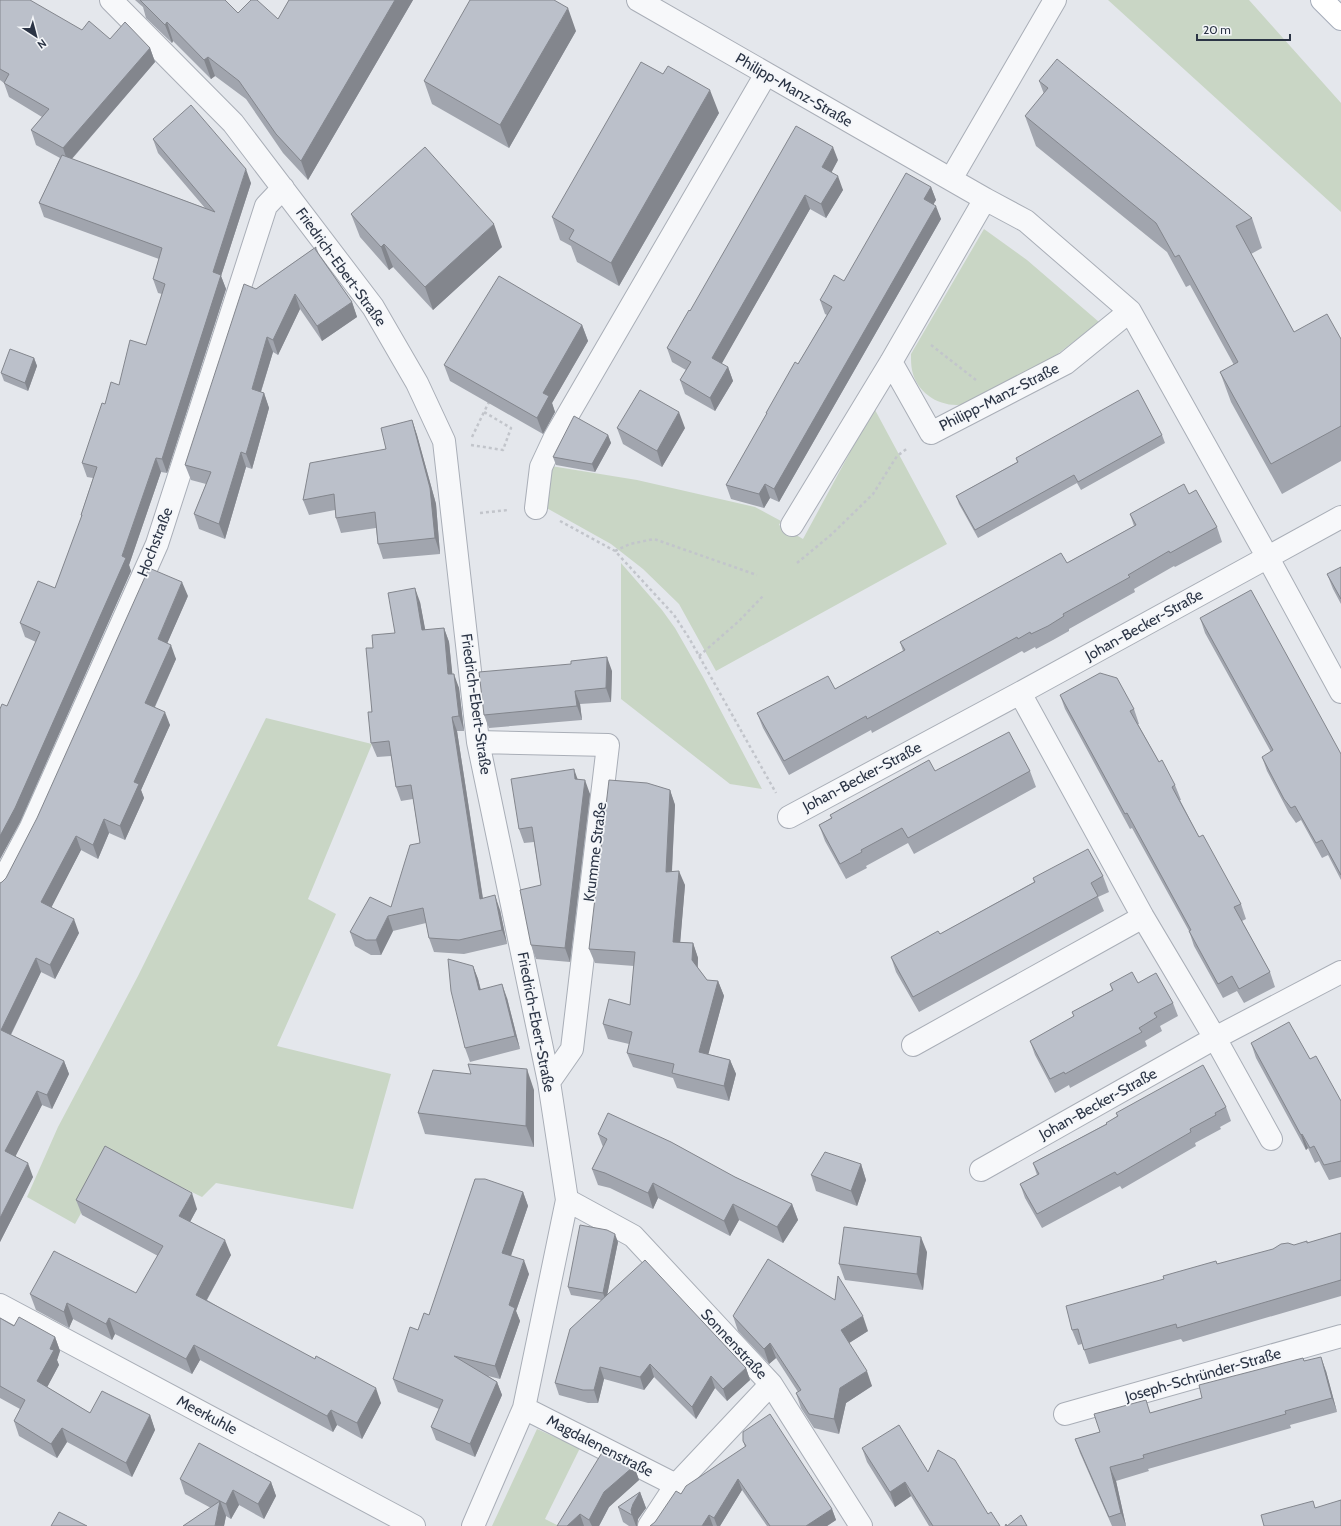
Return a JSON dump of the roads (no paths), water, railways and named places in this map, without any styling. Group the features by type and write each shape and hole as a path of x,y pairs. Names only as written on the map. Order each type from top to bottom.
{"main road":[{"path":"1322,0 1341,19"}],"street":[{"name":"Friedrich-Ebert-Straße","path":"111,0 233,123 283,188 372,307 417,382 444,441 478,742 549,1082 567,1200 524,1408 473,1526"},
{"name":"Philipp-Manz-Straße","path":"638,0 1026,221 1130,311 1341,692"},
{"path":"951,179 1055,0"},
{"path":"536,508 541,467 555,437 766,74"},
{"name":"Hochstraße","path":"0,886 31,827 157,544 266,206 283,188"},
{"path":"792,525 891,362 985,199"},
{"name":"Philipp-Manz-Straße","path":"891,362 931,433 1066,362 1130,311"},
{"path":"1268,558 1341,517"},
{"name":"Johan-Becker-Straße","path":"789,816 1020,693 1268,558"},
{"path":"1020,693 1143,917 1215,1038 1271,1140"},
{"name":"Krumme Straße","path":"478,742 608,745 572,1049 549,1082"},
{"path":"913,1044 1143,917"},
{"name":"Johan-Becker-Straße","path":"981,1170 1215,1038 1341,972"},
{"name":"Sonnenstraße","path":"567,1200 633,1236 772,1384 861,1526"},
{"name":"Meerkuhle","path":"0,1305 414,1526"},
{"name":"Joseph-Schründer-Straße","path":"1065,1414 1341,1336"},
{"path":"649,1526 676,1485 772,1384"},
{"name":"Magdalenenstraße","path":"524,1408 676,1485"}]}
